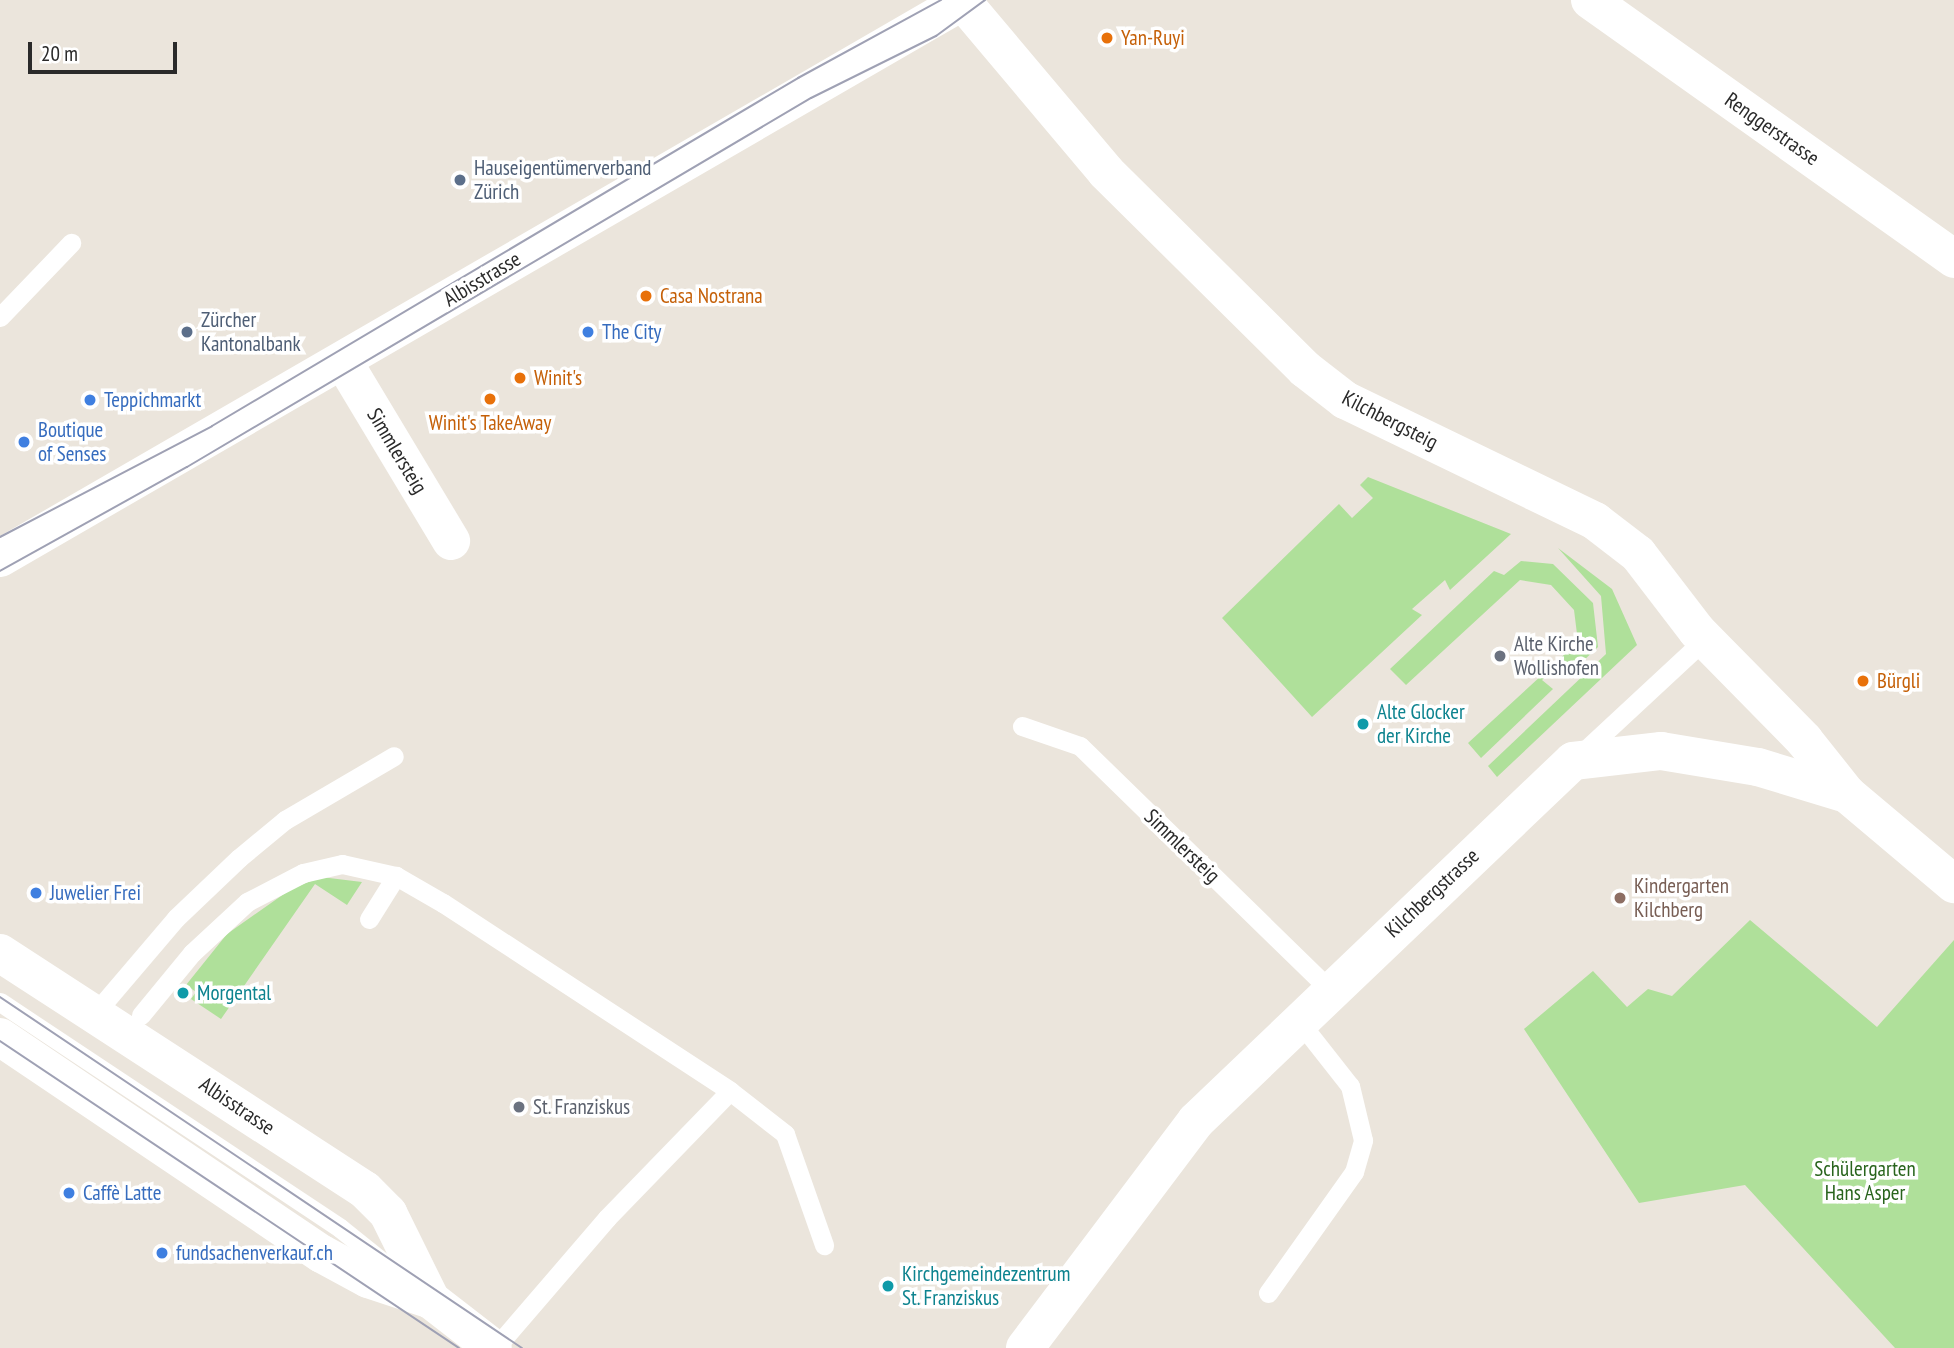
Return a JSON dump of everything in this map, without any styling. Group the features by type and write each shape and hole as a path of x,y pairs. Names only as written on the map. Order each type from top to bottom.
{"street":[{"name":"Renggerstrasse","path":"1590,0 1954,259"},
{"name":"Albisstrasse","path":"0,558 343,361 759,115 908,38 964,1"},
{"name":"Kilchbergsteig","path":"964,1 1106,172 1305,369 1345,400 1595,520 1655,570 1705,639 1804,740 1847,794"},
{"name":"Simmlersteig","path":"343,361 451,541"},
{"path":"1573,761 1661,751 1758,767 1847,794 1954,884"},
{"name":"Kilchbergstrasse","path":"1025,1348 1196,1121 1329,989 1573,761"},
{"name":"Albisstrasse","path":"0,953 96,1012 365,1191 388,1213 431,1300"},
{"name":"Albisstrasse","path":"0,1037 322,1254 368,1279 431,1300 494,1348"}],"lane":[{"path":"0,317 71,243"},
{"path":"1573,761 1705,639"},
{"name":"Simmlersteig","path":"1022,726 1080,746 1329,989"},
{"path":"96,1012 176,918 239,858 285,820 394,756"},
{"path":"141,1015 192,953 247,902 303,873 342,864 396,876 730,1091 785,1134 824,1245"},
{"path":"369,919 396,876"},
{"name":"Albisstrasse","path":"0,1002 340,1227 431,1300"},
{"path":"1268,1293 1353,1172 1363,1140 1350,1086 1298,1020"},
{"path":"494,1348 607,1218 730,1091"}],"green space":[{"path":"1368,477 1511,534 1450,590 1445,580 1412,609 1422,615 1312,717 1222,618 1339,504 1352,518 1373,498 1360,485"},
{"path":"1558,548 1612,589 1637,645 1497,777 1488,766 1606,654 1601,596"},
{"path":"1521,561 1553,564 1593,603 1598,647 1565,678 1558,665 1542,680 1553,689 1481,758 1468,743 1578,642 1574,610 1551,585 1520,580 1406,685 1390,669 1494,571 1504,575"},
{"path":"321,877 362,882 347,905 315,884 221,1019 191,999 196,992 186,985 227,934 291,889"},
{"name":"Schülergarten Hans Asper","path":"1750,920 1877,1027 1954,940 1954,1348 1895,1348 1745,1185 1639,1203 1524,1029 1593,971 1627,1007 1648,989 1672,996"}],"tram line":[{"path":"0,537 212,426 798,78 941,0"},
{"path":"0,571 187,467 811,98 936,36 985,0"},
{"path":"0,997 522,1348"},
{"path":"0,1041 459,1348"}],"place":[{"name":"Yan-Ruyi","path":"1107,38"},
{"name":"Hauseigentümerverband Zürich","path":"460,180"},
{"name":"Casa Nostrana","path":"646,296"},
{"name":"Zürcher Kantonalbank","path":"187,332"},
{"name":"The City","path":"588,332"},
{"name":"Winit's","path":"520,378"},
{"name":"Winit's TakeAway","path":"490,399"},
{"name":"Teppichmarkt","path":"90,400"},
{"name":"Boutique of Senses","path":"24,442"},
{"name":"Alte Kirche Wollishofen","path":"1500,656"},
{"name":"Bürgli","path":"1863,681"},
{"name":"Alte Glocker der Kirche","path":"1363,724"},
{"name":"Juwelier Frei","path":"36,893"},
{"name":"Kindergarten Kilchberg","path":"1620,898"},
{"name":"Morgental","path":"183,993"},
{"name":"St. Franziskus","path":"519,1107"},
{"name":"Caffè Latte","path":"69,1193"},
{"name":"fundsachenverkauf.ch","path":"162,1253"},
{"name":"Kirchgemeindezentrum St. Franziskus","path":"888,1286"}]}
